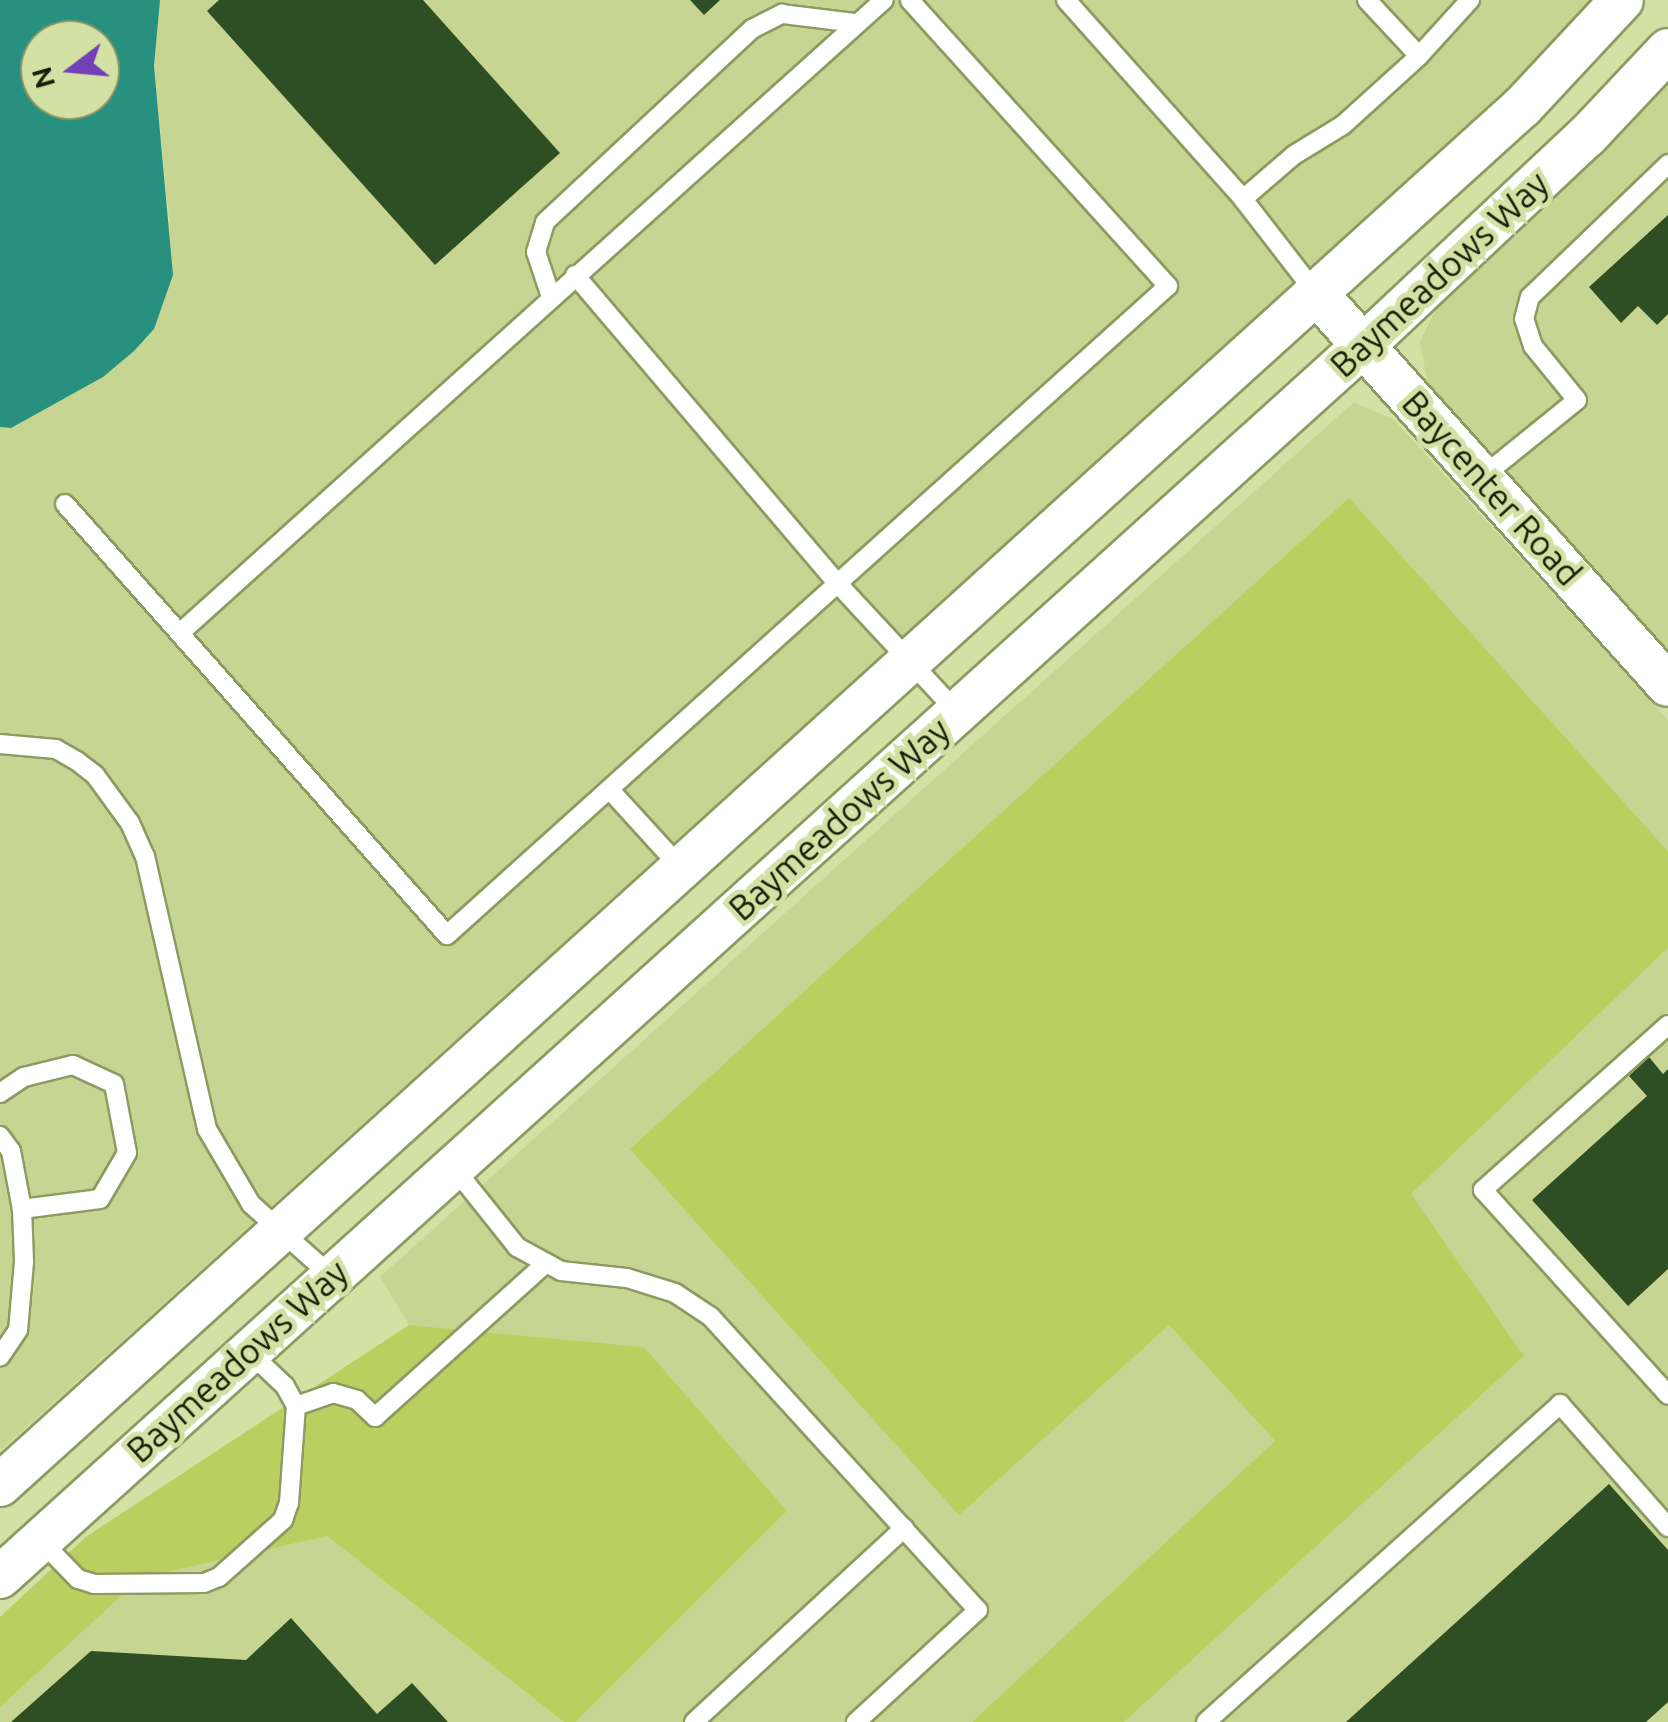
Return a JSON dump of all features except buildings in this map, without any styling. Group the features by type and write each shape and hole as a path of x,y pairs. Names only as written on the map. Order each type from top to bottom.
{"street":[{"name":"Baymeadows Way","path":"0,1485 1522,106 1622,0"},
{"name":"Baymeadows Way","path":"0,1577 452,1165 1364,346 1666,64"},
{"name":"Baycenter Road","path":"1315,292 1668,685"}],"lane":[{"path":"180,632 855,22 884,0"},
{"path":"65,504 448,935 1168,286 910,0"},
{"path":"1066,0 1243,198 1315,292"},
{"path":"1367,0 1419,56"},
{"path":"1243,198 1294,155 1343,125 1419,56 1470,0"},
{"path":"551,297 536,252 545,222 752,28 782,14 855,22"},
{"path":"1482,478 1577,400 1533,346 1524,319 1530,297 1668,164"},
{"path":"574,275 839,586 957,712"},
{"path":"0,744 56,749 77,760 95,775 130,823 145,856 207,1128 251,1204 283,1228 330,1276"},
{"path":"610,790 680,867"},
{"path":"1668,1024 1483,1190 1668,1395"},
{"path":"0,1094 24,1077 73,1064 114,1084 127,1153 100,1199 22,1210"},
{"path":"0,1136 11,1151 22,1210 24,1262 18,1330 0,1357"},
{"path":"452,1165 517,1247 561,1271 627,1278 676,1293 710,1317 978,1610 856,1722"},
{"path":"296,1406 333,1393 357,1400 375,1417 546,1263"},
{"path":"40,1540 78,1579 94,1584 204,1582 219,1576 282,1520 289,1503 296,1406 285,1386 248,1351"},
{"path":"1206,1722 1560,1404 1668,1526"},
{"path":"694,1722 904,1528"}],"shaded area":[{"path":"160,0 1598,0 1521,78 0,1451 0,427 11,428 103,377 154,329 170,229 154,66"},
{"path":"1668,81 1668,652 1428,386 1420,341 1443,296"},
{"path":"1354,402 1394,420 1668,720 1668,851 1349,499 1169,1325 1276,1442 972,1722 576,1722 787,1511 644,1347 409,1325 380,1277"},
{"path":"1349,498 1668,851 1668,948 1411,1194 1524,1356 1124,1722 972,1722 1275,1441 1169,1325 959,1515 630,1149"},
{"path":"1668,948 1668,1722 1124,1722 1524,1356 1410,1194"},
{"path":"409,1325 644,1347 787,1511 576,1722 564,1722 327,1536 141,1578 0,1707 0,1617 87,1536"},
{"path":"327,1536 564,1722 0,1722 0,1707 141,1578"}],"water":[{"path":"0,0 160,0 154,66 173,275 154,329 134,351 103,377 11,428 0,427"}]}
